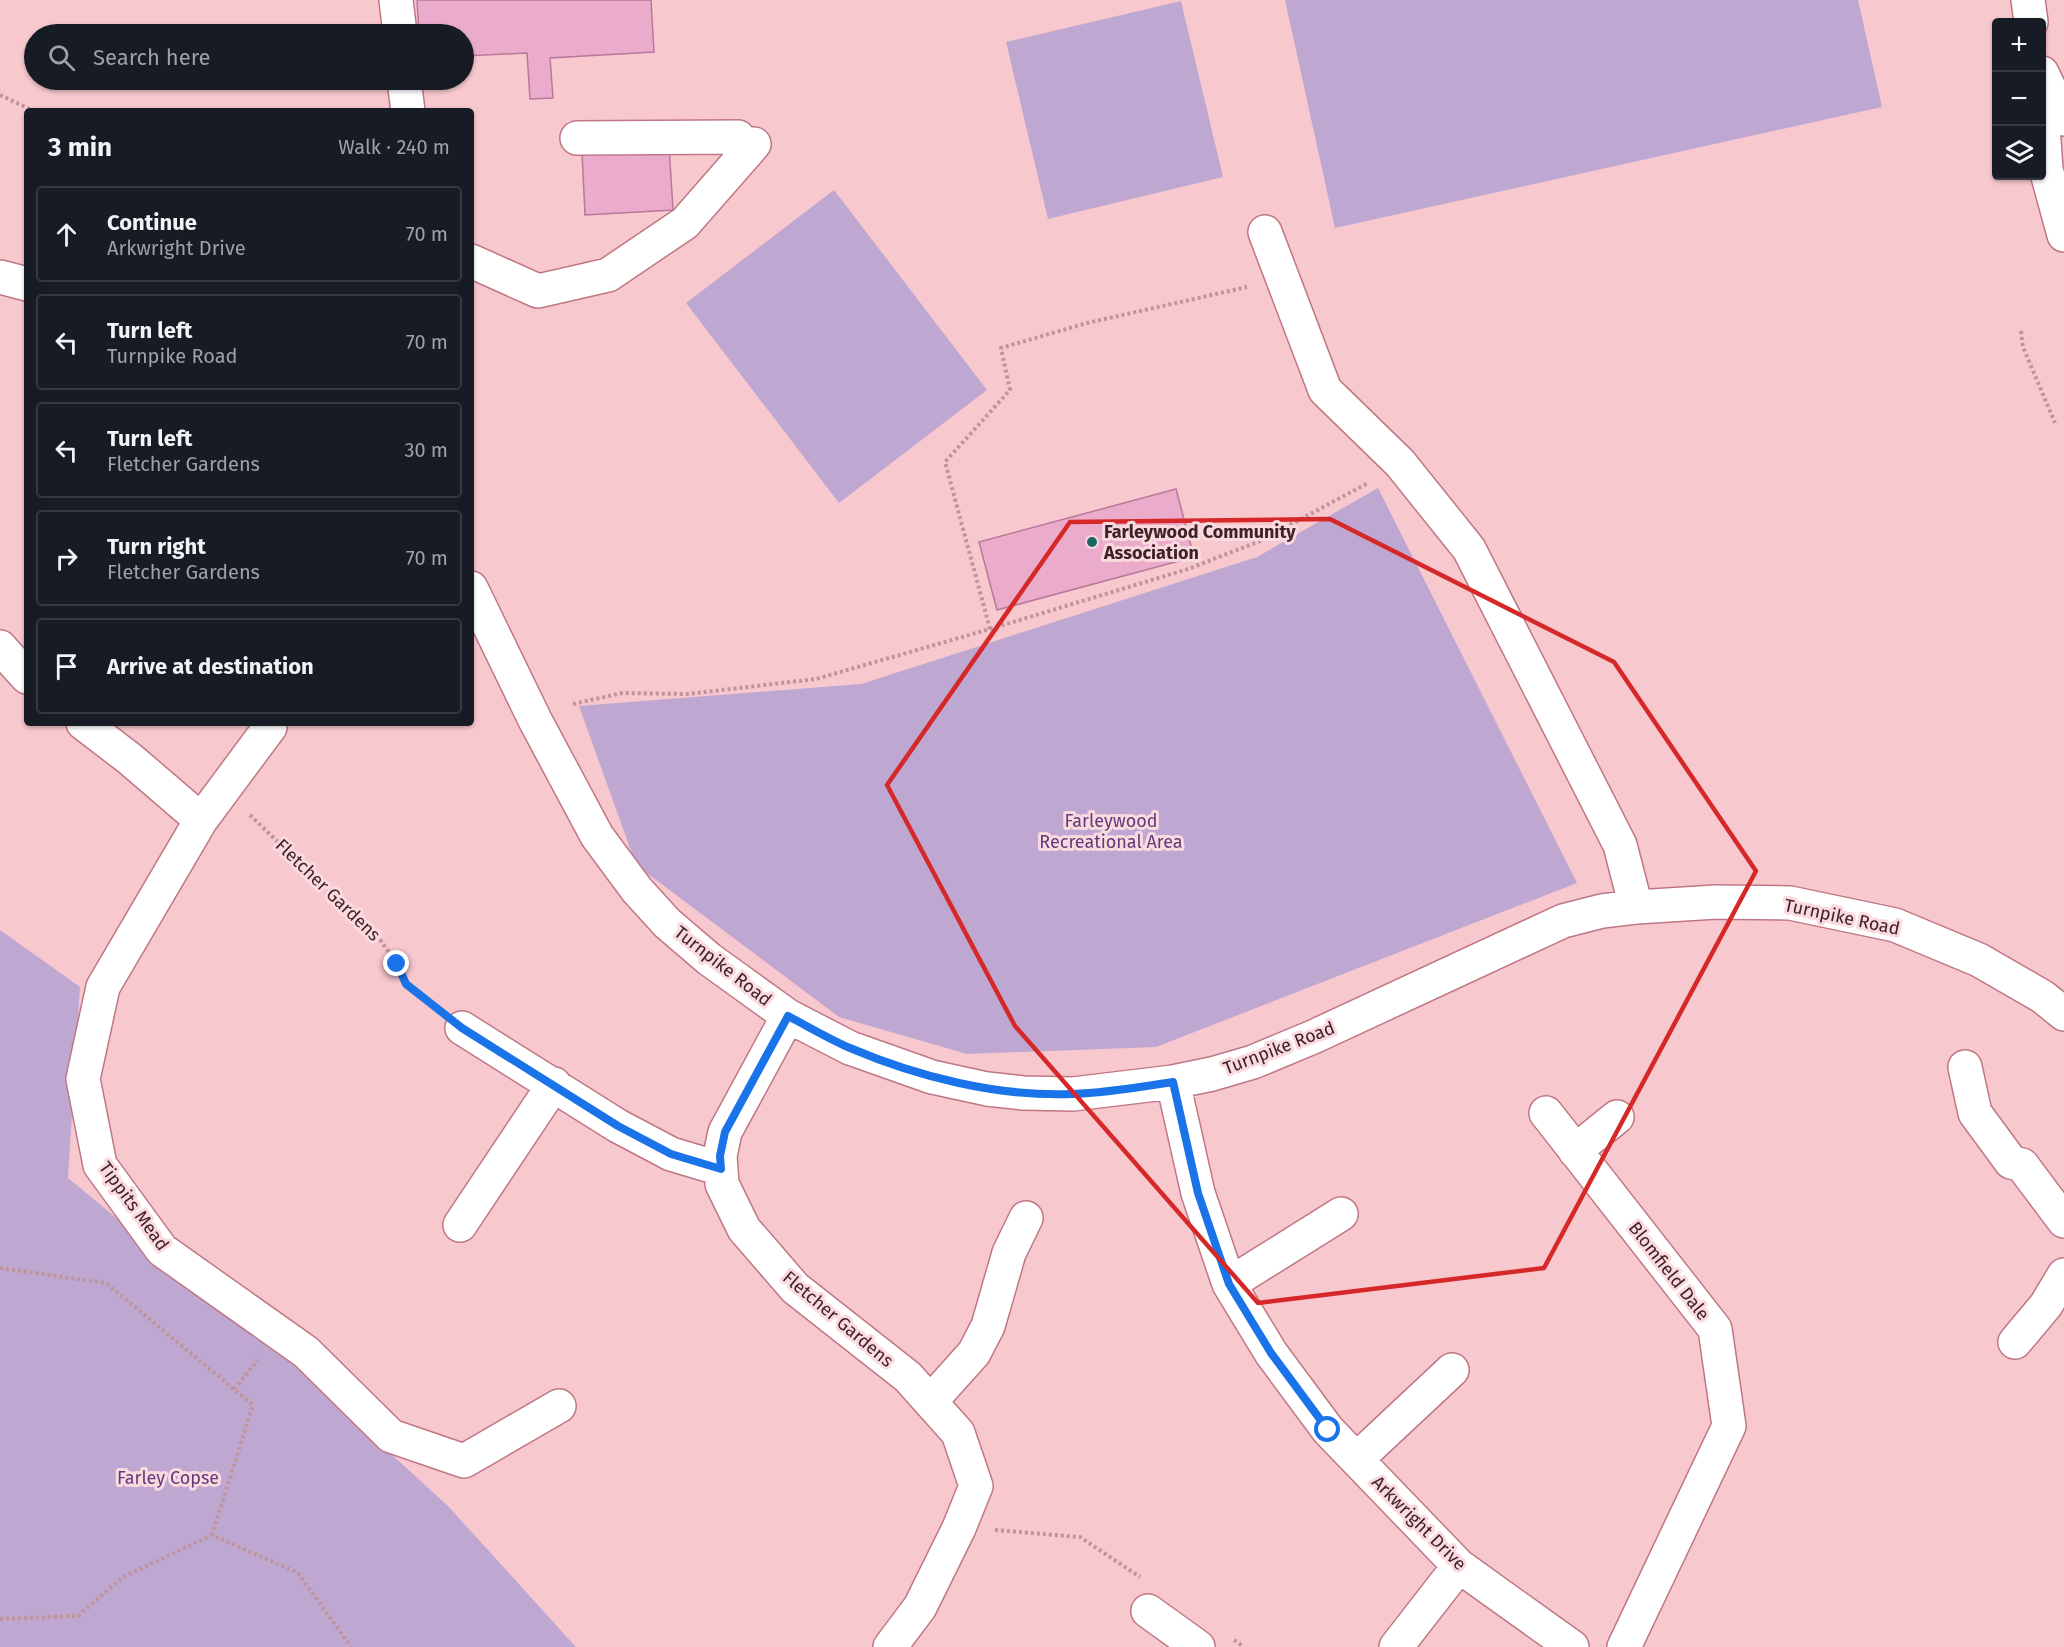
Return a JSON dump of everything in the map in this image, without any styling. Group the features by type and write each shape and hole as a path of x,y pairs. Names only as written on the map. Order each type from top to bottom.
{"street":[{"path":"396,0 399,24"},
{"path":"2028,0 2030,18"},
{"path":"2046,81 2064,119"},
{"path":"405,90 408,108"},
{"path":"2043,126 2046,169 2064,235"},
{"path":"474,262 538,291 608,275 685,223 746,141 577,138"},
{"path":"1265,232 1325,390 1401,463 1469,549 1620,844 1636,907"},
{"path":"0,277 24,283"},
{"name":"Turnpike Road","path":"474,594 555,759 597,836 615,862 667,923 717,964 788,1016 850,1048 932,1077 987,1089 1023,1093 1073,1094 1173,1082 1212,1074 1253,1062 1374,1009 1563,921 1602,911 1716,902 1790,903 1894,925 1979,960 2043,997 2064,1014"},
{"path":"0,647 24,674"},
{"path":"87,726 130,759 201,820"},
{"name":"Tippits Mead","path":"270,726 201,820 103,987 83,1079 100,1165 162,1250 306,1352 391,1436 464,1461 559,1406"},
{"name":"Fletcher Gardens","path":"788,1016 725,1132 720,1156 722,1184 744,1229 795,1288 908,1377 958,1433 976,1486 920,1607 890,1647"},
{"path":"462,1028 618,1126 671,1154 721,1169"},
{"path":"1965,1067 1975,1113 2011,1162 2022,1165 2059,1203"},
{"name":"Arkwright Drive","path":"1173,1082 1198,1193 1229,1284 1271,1353 1328,1430 1459,1566 1572,1647"},
{"path":"460,1225 554,1084"},
{"name":"Blomfield Dale","path":"1546,1113 1715,1329 1729,1426 1624,1647"},
{"path":"1575,1151 1617,1117"},
{"path":"1229,1284 1341,1214"},
{"path":"930,1402 974,1353 988,1326 1009,1253 1026,1218"},
{"path":"2015,1342 2046,1305 2064,1275"},
{"name":"Arkwright Drive","path":"1357,1459 1452,1370"},
{"path":"1396,1647 1459,1566"},
{"path":"1148,1597 1211,1640"}],"path":[{"path":"0,95 28,108"},
{"path":"990,628 945,462 1010,390 1000,348 1088,323 1283,279"},
{"path":"2021,331 2023,347 2055,423"},
{"path":"573,704 622,693 688,694 816,679 1188,569 1260,541 1384,475 1401,463"},
{"name":"Fletcher Gardens","path":"201,820 251,815 381,941 397,964 406,984 462,1028"},
{"path":"0,1268 106,1283 253,1405 212,1536 123,1577 78,1616 0,1619"},
{"path":"234,1389 262,1355"},
{"path":"959,1527 1080,1537 1148,1597"},
{"path":"212,1536 298,1573 351,1647"},
{"path":"1211,1640 1244,1647"}],"highlighted area":[{"path":"1330,519 1614,662 1756,871 1544,1268 1258,1303 1015,1026 887,785 1070,522"}],"green space":[{"path":"1285,0 1858,0 1882,107 1335,228"},
{"path":"1181,1 1223,177 1048,219 1006,42"},
{"path":"834,190 987,390 839,503 686,303"},
{"name":"Farleywood Recreational Area","path":"1378,488 1577,883 1156,1047 967,1054 839,1017 636,865 579,706 861,684 1257,557"},
{"name":"Farley Copse","path":"0,930 80,987 68,1178 287,1359 448,1506 576,1647 0,1647"}],"building":[{"path":"417,0 651,0 654,52 550,58 553,98 530,99 527,53 474,56 474,24 418,24"},
{"path":"669,146 673,210 585,215 582,152"},
{"path":"1176,489 1194,557 997,610 979,542"}],"place":[{"name":"Farleywood Community Association","path":"1092,542"}],"route":[{"path":"397,964 406,984 462,1028 618,1126 671,1154 721,1169 720,1156 725,1132 788,1016 850,1048 932,1077 987,1089 1023,1093 1073,1094 1173,1082 1198,1193 1229,1284 1271,1353 1328,1430"}]}
